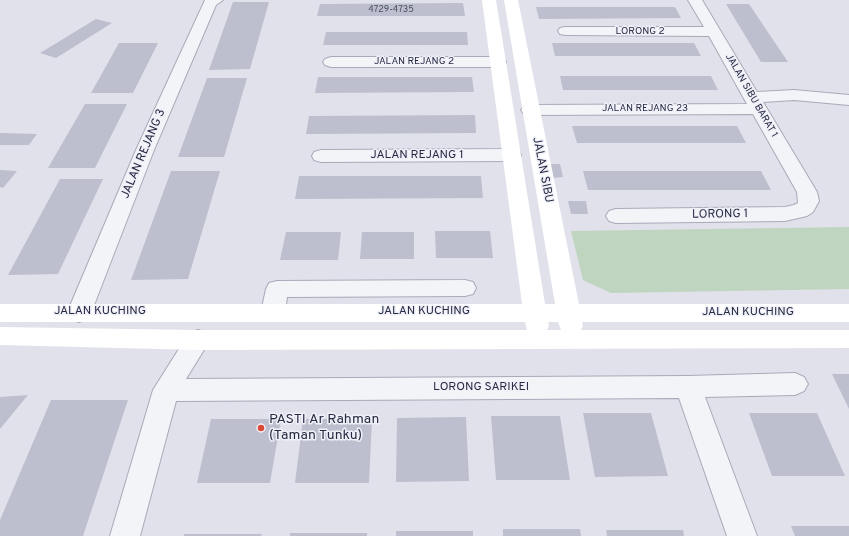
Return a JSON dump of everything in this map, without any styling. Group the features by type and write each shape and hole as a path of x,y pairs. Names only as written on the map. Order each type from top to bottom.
{"street":[{"name":"JALAN REJANG 3","path":"79,313 145,150 210,4 216,0"},
{"path":"489,0 539,339"},
{"name":"JALAN SIBU","path":"511,0 530,110 574,339"},
{"name":"JALAN SIBU BARAT 1","path":"696,0 807,192"},
{"name":"LORONG 2","path":"565,31 714,32"},
{"path":"495,41 517,40"},
{"name":"JALAN REJANG 2","path":"331,62 498,62"},
{"name":"JALAN REJANG 23","path":"530,110 756,103 794,95 849,100"},
{"name":"JALAN REJANG 1","path":"321,156 512,155"},
{"name":"LORONG 1","path":"616,216 785,214 800,211 806,206 809,201 807,192"},
{"path":"273,312 277,289 465,288"},
{"name":"JALAN KUCHING","path":"0,313 849,313"},
{"path":"0,336 198,340 849,339"},
{"path":"124,536 166,390 198,340"},
{"name":"LORONG SARIKEI","path":"166,390 688,387 795,384"},
{"path":"688,387 742,536"}],"green space":[{"path":"849,227 849,289 611,293 583,280 571,231"}],"building":[{"path":"233,2 269,2 250,69 209,70"},
{"path":"463,3 465,16 317,16 320,4"},
{"path":"726,4 749,4 788,62 761,62"},
{"path":"536,7 675,7 681,18 539,19"},
{"path":"96,19 112,23 56,58 40,53"},
{"path":"326,32 467,32 468,45 323,45"},
{"path":"119,43 158,43 133,93 91,93"},
{"path":"552,43 694,43 701,56 555,56"},
{"path":"560,76 711,76 718,90 563,90"},
{"path":"318,77 472,77 474,92 315,93"},
{"path":"207,78 247,78 224,157 178,157"},
{"path":"85,104 127,104 95,168 48,168"},
{"path":"475,115 476,133 306,134 309,116"},
{"path":"572,126 737,126 746,143 577,143"},
{"path":"0,133 37,134 29,145 0,145"},
{"path":"550,164 560,164 563,177 553,178"},
{"path":"0,170 17,171 3,188 0,187"},
{"path":"171,171 220,171 188,279 131,280"},
{"path":"583,171 761,171 771,190 588,190"},
{"path":"299,176 481,176 483,198 295,199"},
{"path":"60,179 103,179 58,274 8,275"},
{"path":"568,201 586,201 588,214 571,214"},
{"path":"435,231 490,231 493,258 436,258"},
{"path":"286,232 341,232 338,260 280,260"},
{"path":"362,232 414,232 414,259 360,259"},
{"path":"832,374 849,374 849,409"},
{"path":"28,395 0,429 0,397"},
{"path":"51,400 128,400 83,536 0,536 0,520"},
{"path":"583,413 651,413 668,476 595,477"},
{"path":"749,413 817,413 845,476 772,476"},
{"path":"491,416 560,416 570,480 496,480"},
{"path":"466,417 469,481 396,482 397,418"},
{"path":"211,419 281,419 270,483 197,483"},
{"path":"303,419 372,419 369,483 295,483"},
{"path":"791,526 849,526 849,536 795,536"},
{"path":"503,529 580,529 581,536 503,536"},
{"path":"606,530 683,530 684,536 607,536"},
{"path":"396,531 473,531 473,536 396,536"},
{"path":"290,533 367,533 367,536 290,536"},
{"path":"184,534 262,534 261,536 184,536"}],"place":[{"name":"PASTI Ar Rahman (Taman Tunku)","path":"261,428"}]}
